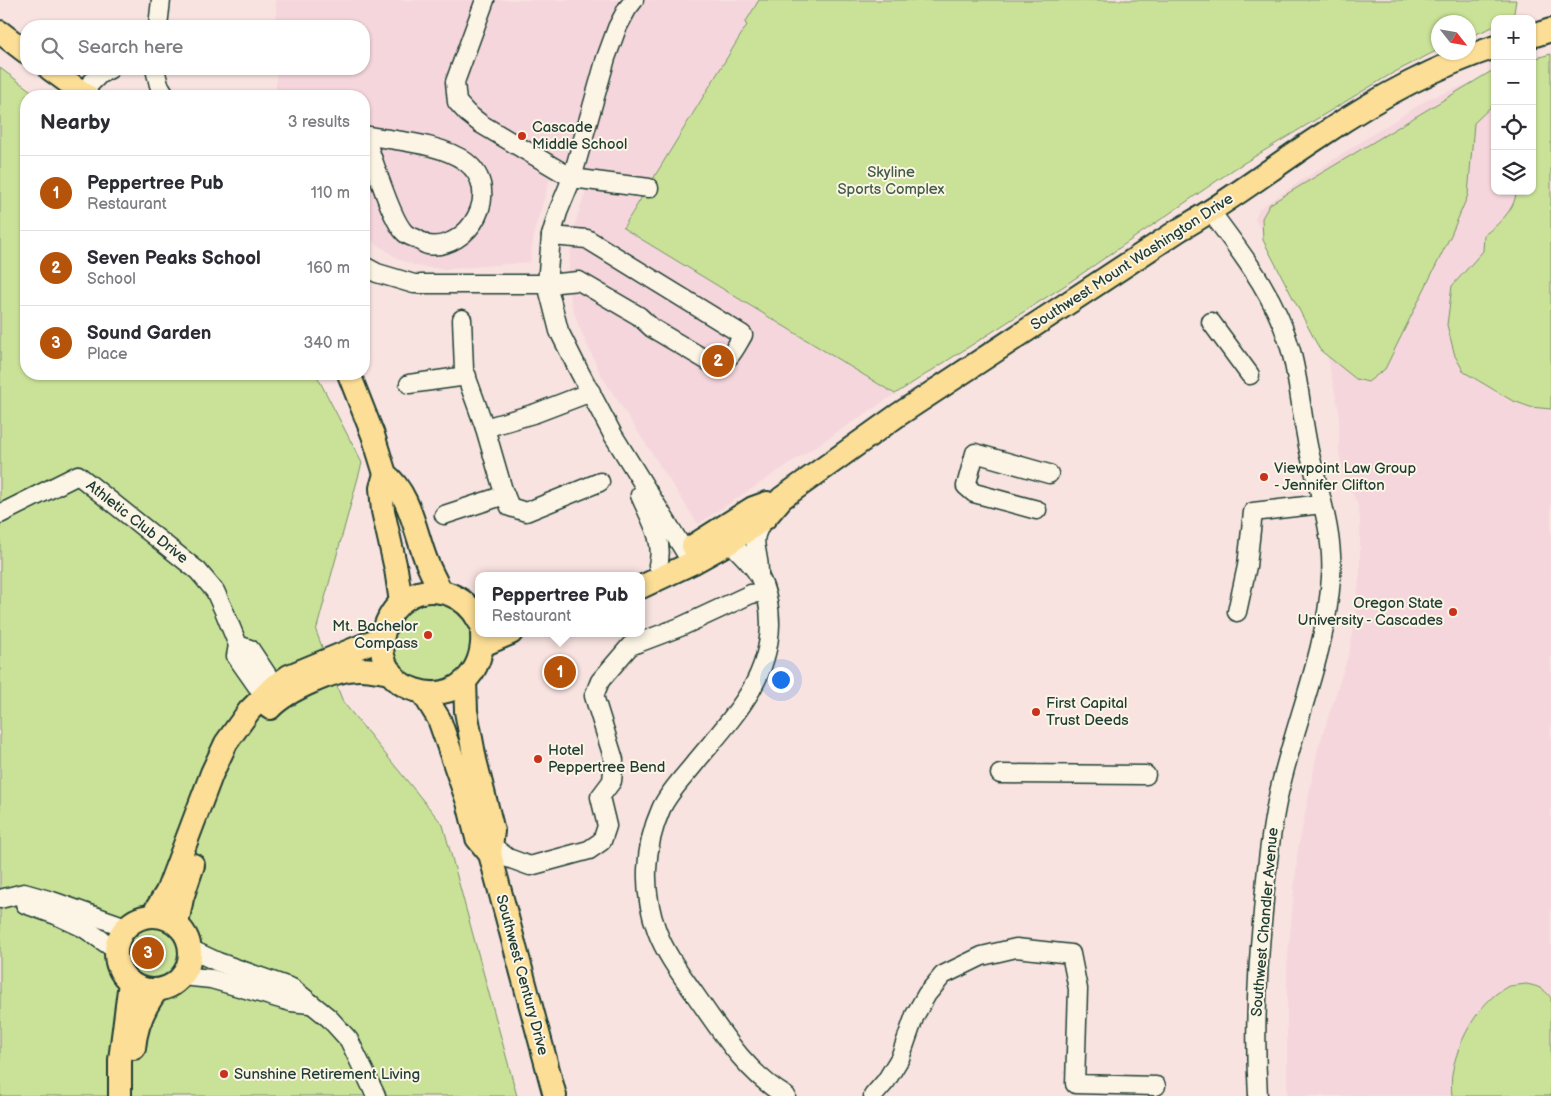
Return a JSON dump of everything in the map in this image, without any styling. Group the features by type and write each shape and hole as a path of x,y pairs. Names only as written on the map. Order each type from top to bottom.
{"main road":[{"path":"1536,35 1551,30"},
{"path":"0,32 20,47"},
{"name":"Southwest Mount Washington Drive","path":"640,572 730,542 764,519 782,498 906,410 1179,230 1211,212 1322,134 1387,95 1468,56 1491,48"},
{"path":"58,75 79,90"},
{"path":"350,380 373,436 385,474 382,488 383,511 401,602"},
{"path":"385,474 395,482 414,524 426,561 441,592"},
{"name":"Southwest Mount Washington Drive","path":"645,584 688,557 702,542 752,508 782,498"},
{"path":"475,618 468,606 456,597 441,592 413,595 401,602 391,612 384,625 381,638 385,663 400,682 411,689 423,693 438,693 453,689 465,681 474,671 481,658 480,637"},
{"path":"152,916 167,892 212,774 226,743 249,711 271,689 289,676 381,638"},
{"path":"177,924 182,898 218,783 229,758 252,726 277,701 323,678 337,673 360,669 392,673"},
{"name":"Southwest Century Drive","path":"465,681 466,711 475,760 493,831 490,850 555,1096"},
{"name":"Southwest Century Drive","path":"423,693 439,719 468,802 477,838 490,850"},
{"path":"152,916 169,919 177,924 184,931 190,949 188,968 182,976 167,988 157,990 148,990 130,982 122,973 117,962 116,950 119,938 126,927 134,921 152,916"},
{"path":"120,1096 120,1060 130,982"},
{"path":"133,1096 132,1063 136,1033 142,1014 157,990"}],"street":[{"path":"159,20 162,0"},
{"path":"486,0 455,82 457,102 481,124 572,178 649,188"},
{"path":"625,3 606,58 572,178 558,212 551,236 547,284 559,331 590,392 613,434 688,557"},
{"path":"87,90 99,75"},
{"path":"156,75 162,90"},
{"path":"370,136 430,147 454,155 467,163 481,180 484,196 478,217 468,229 448,243 428,245 405,233 392,211 370,151"},
{"name":"Southwest Chandler Avenue","path":"1211,212 1254,270 1276,312 1291,349 1306,438 1330,540 1331,577 1323,639 1278,797 1267,871 1259,949 1255,1019 1258,1096"},
{"path":"370,269 414,284 547,284 579,281 639,316 652,328 713,364 718,364 731,355 743,335 587,239 551,236"},
{"path":"462,319 464,370 510,507 526,512 600,482"},
{"path":"1211,322 1250,375"},
{"path":"409,384 467,376"},
{"path":"485,428 536,414 590,392"},
{"path":"613,434 658,537 660,556 658,565"},
{"path":"1038,510 974,493 966,486 975,453 1049,474"},
{"name":"Athletic Club Drive","path":"0,514 78,475 198,571 215,591 238,645 236,656 258,686 271,689"},
{"path":"444,515 505,495"},
{"path":"1237,612 1247,566 1253,512 1322,504"},
{"path":"759,574 760,561 754,541 758,527 764,519"},
{"path":"730,542 759,574 766,592 770,608 770,636 766,658 758,680 743,704 662,807 648,852 649,902 657,932 677,968 732,1046 759,1077 786,1096"},
{"path":"490,850 530,866 589,850 602,842 607,826 600,797 612,781 614,760 594,696 600,681 630,646 680,627 751,594 766,592"},
{"path":"1000,774 1146,775"},
{"path":"2,899 24,893 126,927"},
{"path":"2,899 56,915 84,928 116,950"},
{"path":"873,1096 886,1081 900,1058 915,1015 927,994 943,975 982,956 1016,948 1071,954 1078,989 1076,1084 1156,1086"},
{"path":"190,949 218,962 292,988 329,1018 349,1040 376,1096"},
{"path":"182,976 211,979 291,1002 310,1004"}],"shaded area":[{"name":"Cascade Middle School","path":"276,0 762,0 623,228 895,394 698,524 601,375 580,329 572,306 569,289 569,263 574,227 586,190 551,176 535,228 530,262 448,269 421,267 400,260 370,239 370,90 276,90 276,75 370,75 370,20 276,20"},
{"name":"Oregon State University - Cascades","path":"1551,57 1551,1096 1287,1096 1287,967 1298,849 1318,749 1350,650 1360,573 1360,517 1357,502 1345,480 1339,452 1339,411 1327,355 1304,298 1255,220 1259,209 1430,98 1491,75 1491,195 1536,195 1536,163"}],"green space":[{"name":"Skyline Sports Complex","path":"759,0 1516,0 1514,15 1491,15 1491,28 1476,34 1476,15 1431,15 1431,54 1391,74 1234,169 1064,286 895,394 623,228 747,25 745,23"},
{"path":"1551,54 1551,409 1530,407 1511,400 1464,372 1455,356 1447,325 1452,286 1483,251 1484,235 1510,210 1515,195 1536,195 1536,58"},
{"path":"0,68 30,90 20,90 20,380 319,380 362,463 316,631 343,702 443,825 517,1096 0,1096"},
{"path":"1491,71 1491,107 1474,123 1468,195 1451,235 1385,369 1368,382 1356,379 1320,350 1263,240 1262,218 1270,204"},
{"path":"432,603 447,606 460,615 469,628 472,643 469,658 460,671 447,680 432,683 417,680 404,671 395,658 392,643 395,628 404,615 417,606"},
{"path":"1526,984 1540,988 1551,998 1551,1096 1452,1096 1452,1076 1456,1058 1473,1021 1490,999 1500,991 1510,986"}],"place":[{"name":"Cascade Middle School","path":"522,136"},
{"name":"Seven Peaks School","path":"718,361"},
{"name":"Viewpoint Law Group - Jennifer Clifton","path":"1264,477"},
{"name":"Oregon State University - Cascades","path":"1453,612"},
{"name":"Mt. Bachelor Compass","path":"428,635"},
{"name":"Peppertree Pub","path":"560,672"},
{"name":"First Capital Trust Deeds","path":"1036,712"},
{"name":"Hotel Peppertree Bend","path":"538,759"},
{"name":"Sound Garden","path":"148,953"},
{"name":"Sunshine Retirement Living","path":"224,1074"}]}
